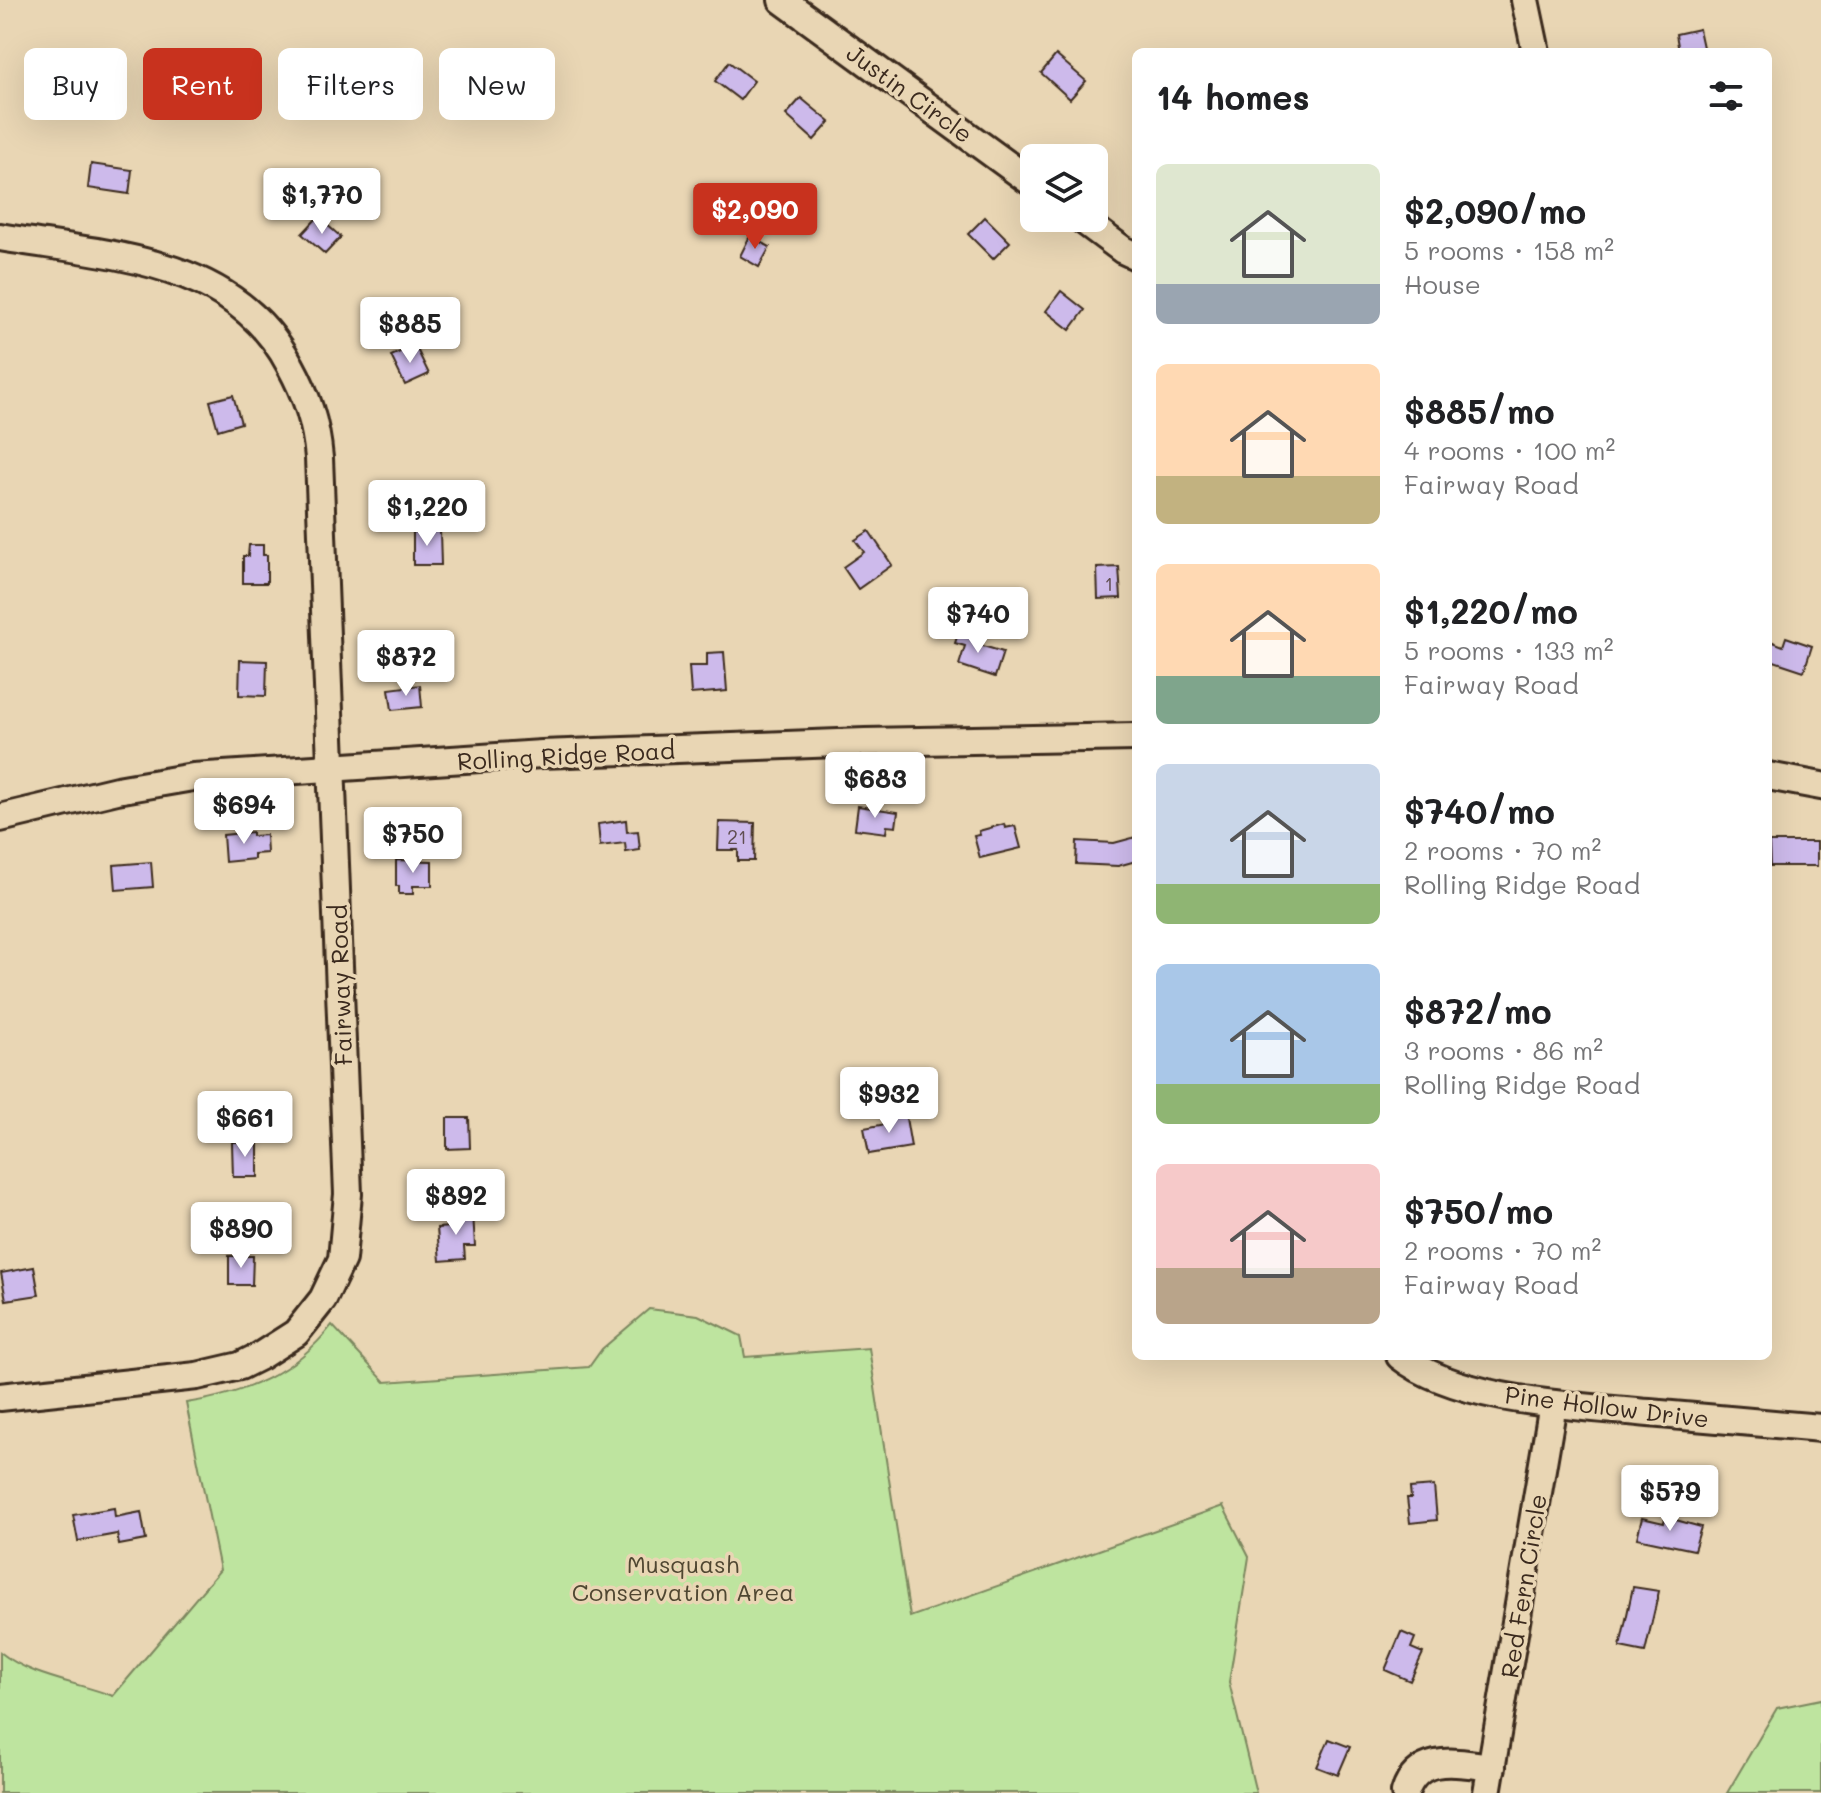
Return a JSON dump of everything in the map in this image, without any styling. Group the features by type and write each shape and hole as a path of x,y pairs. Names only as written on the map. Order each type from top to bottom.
{"street":[{"path":"1525,0 1535,48"},
{"name":"Justin Circle","path":"785,1 1020,174"},
{"path":"1099,232 1132,254"},
{"name":"Fairway Road","path":"0,237 155,264 210,284 263,324 307,396 317,437 348,1194 346,1237 334,1279 311,1316 296,1333 269,1351 240,1366 197,1376 0,1397"},
{"name":"Rolling Ridge Road","path":"0,818 117,790 193,777 542,754 865,742 1132,737"},
{"path":"1772,777 1821,786"},
{"name":"Pine Hollow Drive","path":"1406,1360 1429,1375 1471,1390 1553,1404 1821,1428"},
{"name":"Red Fern Circle","path":"1487,1793 1553,1404"},
{"path":"1405,1793 1411,1778 1432,1763 1492,1767"}],"green space":[{"name":"Musquash Conservation Area","path":"649,1309 698,1315 741,1336 745,1357 869,1348 910,1617 1223,1506 1249,1557 1229,1682 1256,1793 0,1793 0,1652 40,1673 113,1696 220,1570 186,1403 228,1394 267,1379 302,1356 332,1325 385,1382 589,1367 602,1349"},
{"path":"1821,1699 1821,1793 1727,1793 1777,1708"}],"building":[{"path":"1699,29 1703,48 1678,48 1676,34"},
{"path":"1056,55 1086,81 1070,99 1041,73"},
{"path":"729,62 754,81 740,100 715,81"},
{"path":"801,98 830,122 814,140 786,115"},
{"path":"91,164 132,170 129,194 88,188"},
{"path":"318,217 341,237 325,254 302,234"},
{"path":"985,217 1010,242 993,259 968,234"},
{"path":"750,236 770,247 759,267 740,256"},
{"path":"1061,291 1085,310 1070,330 1046,311"},
{"path":"415,345 429,374 405,385 391,356"},
{"path":"233,395 241,423 218,430 210,401"},
{"path":"440,531 441,565 413,565 413,532"},
{"path":"869,531 892,565 858,589 843,567 864,552 855,540"},
{"path":"249,545 263,545 263,555 267,555 267,583 243,583 243,556 248,556"},
{"path":"1119,567 1121,598 1098,599 1097,568"},
{"path":"960,628 976,633 973,643 1003,652 995,677 959,665 965,646 955,643"},
{"path":"1786,637 1812,646 1804,671 1772,660 1772,642 1783,646"},
{"path":"724,652 727,691 691,694 689,666 707,666 707,653"},
{"path":"240,660 267,661 266,696 239,695"},
{"path":"420,685 422,707 392,710 389,689"},
{"path":"858,806 898,812 896,827 887,826 886,833 855,829"},
{"path":"626,820 627,832 638,831 640,850 626,852 625,843 600,846 598,824"},
{"path":"719,822 755,823 754,861 738,861 738,850 718,850"},
{"path":"1004,824 1005,828 1015,826 1021,848 980,858 974,836 980,835 979,831"},
{"path":"252,832 252,836 266,835 267,853 254,854 254,859 225,862 223,835"},
{"path":"1132,838 1132,862 1118,866 1076,864 1077,841 1114,843"},
{"path":"1772,842 1817,842 1817,866 1772,866"},
{"path":"396,860 432,861 432,886 413,886 413,894 399,894"},
{"path":"151,862 153,887 116,890 114,865"},
{"path":"905,1112 911,1147 869,1154 864,1128 886,1124 884,1115"},
{"path":"447,1118 469,1118 470,1148 447,1149"},
{"path":"232,1142 258,1142 258,1177 233,1177"},
{"path":"473,1213 475,1246 464,1246 465,1259 440,1261 437,1228 450,1227 449,1214"},
{"path":"229,1256 253,1256 252,1285 229,1285"},
{"path":"34,1267 39,1295 6,1300 1,1273"},
{"path":"1434,1486 1437,1520 1410,1523 1407,1498 1411,1498 1410,1488"},
{"path":"114,1508 115,1517 141,1512 146,1540 119,1545 117,1534 78,1541 73,1515"},
{"path":"1665,1517 1701,1527 1694,1550 1637,1538 1642,1518 1664,1523"},
{"path":"1633,1587 1659,1591 1645,1652 1620,1647"},
{"path":"1401,1632 1415,1638 1411,1648 1423,1653 1410,1681 1385,1670"},
{"path":"1329,1739 1350,1747 1338,1775 1317,1767"}]}
